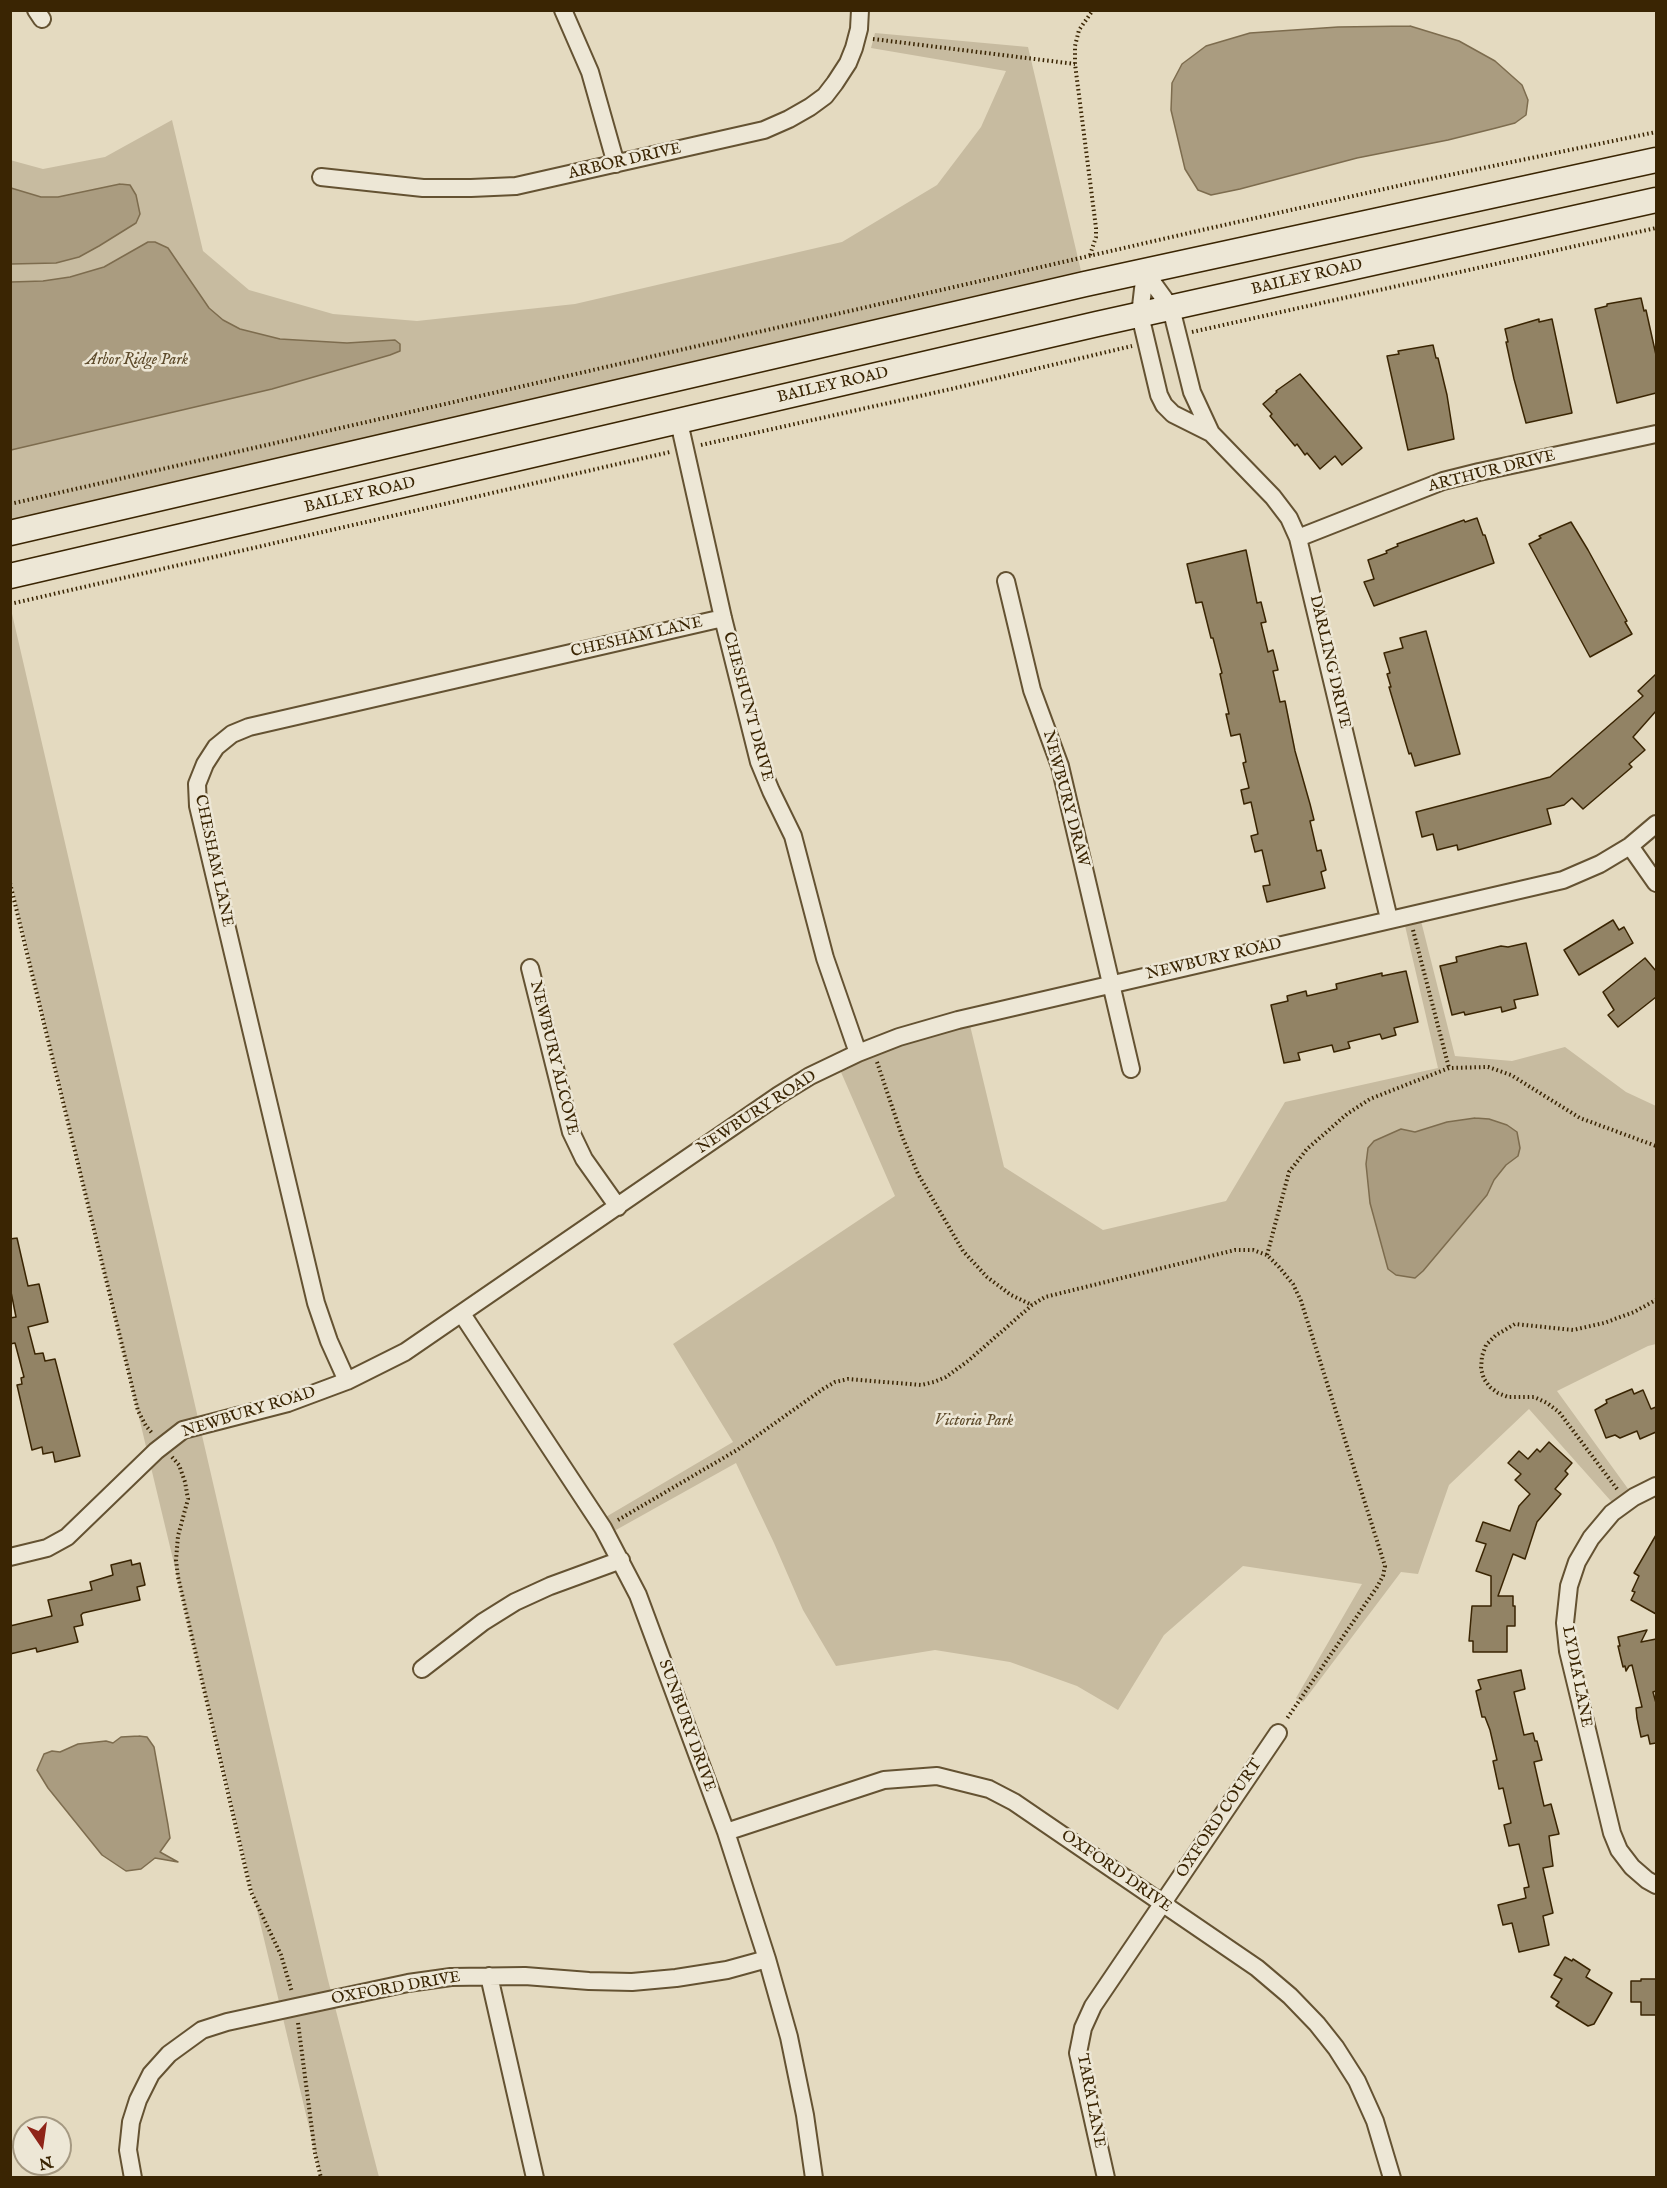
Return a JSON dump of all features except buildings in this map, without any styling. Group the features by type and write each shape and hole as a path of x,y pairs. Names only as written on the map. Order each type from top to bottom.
{"main road":[{"path":"10,533 1062,290 1656,160"},
{"name":"BAILEY ROAD","path":"10,576 1140,315 1656,200"}],"street":[{"path":"563,10 591,72 616,164"},
{"name":"ARBOR DRIVE","path":"321,177 423,188 516,186 764,130 789,119 825,96 848,63 859,29 860,10"},
{"name":"DARLING DRIVE","path":"1145,272 1171,308 1192,392 1212,433 1280,505 1298,538 1389,920"},
{"name":"DARLING DRIVE","path":"1145,272 1140,315 1164,405 1177,417 1212,433"},
{"name":"CHESHUNT DRIVE","path":"679,422 723,618 759,762 793,836 825,958 865,1050"},
{"name":"ARTHUR DRIVE","path":"1298,538 1443,481 1656,434"},
{"name":"NEWBURY DRAW","path":"1006,581 1032,690 1060,766 1131,1069"},
{"name":"CHESHAM LANE","path":"347,1381 329,1341 316,1303 198,806 197,784 205,764 216,747 232,734 249,727 723,618"},
{"name":"NEWBURY ROAD","path":"10,1557 46,1548 67,1537 163,1445 183,1430 288,1403 347,1381 405,1353 779,1095 810,1076 865,1050 899,1037 958,1020 1563,880 1600,864 1630,846 1656,825"},
{"path":"1630,846 1656,882"},
{"name":"NEWBURY ALCOVE","path":"530,968 571,1131 584,1159 618,1207"},
{"name":"SUNBURY DRIVE","path":"462,1314 603,1528 638,1596 726,1832 767,1959 789,2037 805,2115 814,2178"},
{"name":"LYDIA LANE","path":"1656,1486 1626,1502 1599,1526 1577,1562 1567,1595 1565,1633 1612,1833 1619,1850 1632,1867 1656,1885"},
{"path":"422,1669 483,1622 515,1602 550,1586 621,1560"},
{"name":"OXFORD COURT","path":"1163,1905 1278,1733"},
{"name":"OXFORD DRIVE","path":"726,1832 884,1780 937,1776 989,1789 1014,1802 1257,1968 1290,1996 1336,2048 1357,2081 1375,2121 1392,2178"},
{"name":"TARA LANE","path":"1106,2178 1078,2053 1083,2028 1093,2006 1163,1905"},
{"name":"OXFORD DRIVE","path":"133,2178 128,2150 131,2122 138,2100 151,2074 169,2054 202,2031 227,2022 408,1983 451,1977 525,1976 632,1982 727,1970 767,1959"},
{"path":"489,1976 535,2178"}],"path":[{"path":"1090,256 1096,237 1096,228 1075,64 1075,46 1079,30 1093,10"},
{"path":"886,41 1075,64"},
{"path":"10,504 1411,183 1656,132"},
{"path":"1178,335 1656,228"},
{"path":"10,604 344,529 1146,342"},
{"path":"10,883 138,1411 146,1426 179,1466 185,1482 188,1498 178,1536 177,1569 251,1892 281,1955 296,2007 315,2153 321,2178"},
{"path":"1411,915 1414,939 1449,1068"},
{"path":"865,1050 918,1174 963,1251 987,1277 1011,1295 1032,1305"},
{"path":"1268,1255 1289,1172 1307,1149 1347,1114 1370,1099 1449,1068 1488,1067 1511,1075 1580,1118 1656,1146"},
{"path":"603,1528 737,1450 835,1382 862,1380 921,1385 934,1382 946,1377 968,1361 1032,1305 1056,1294 1235,1250 1253,1250 1268,1255 1293,1284 1301,1301 1385,1566 1377,1587 1278,1733"},
{"path":"1626,1502 1559,1412 1534,1397 1508,1397 1490,1387 1481,1369 1482,1356 1486,1345 1496,1335 1515,1324 1573,1330 1604,1323 1634,1312 1656,1300"}],"green space":[{"name":"Arbor Ridge Park","path":"875,33 1028,47 1081,271 11,520 10,160 43,169 105,157 172,120 203,251 249,290 333,314 417,321 575,304 842,242 937,185 981,127 1006,71 871,48"},
{"path":"10,605 327,1976 379,2177 321,2177 11,883"},
{"name":"Victoria Park","path":"1419,913 1455,1056 1512,1061 1565,1047 1626,1092 1656,1106 1656,1344 1557,1391 1634,1497 1618,1509 1529,1409 1449,1485 1418,1574 1401,1572 1303,1702 1296,1698 1362,1584 1243,1566 1164,1635 1118,1710 1077,1686 1010,1662 935,1650 836,1666 803,1610 736,1463 607,1535 599,1521 733,1442 673,1344 895,1196 837,1063 968,1017 1004,1167 1103,1230 1226,1201 1285,1102 1438,1068 1403,917"}],"shaded area":[{"path":"1410,26 1459,41 1495,61 1522,85 1528,100 1526,115 1515,123 1496,128 1357,158 1240,189 1211,195 1198,190 1185,169 1171,110 1172,83 1182,64 1206,46 1250,33 1338,27"},
{"path":"120,184 130,185 136,195 140,214 136,223 79,257 56,263 11,264 11,188 41,197 58,197"},
{"path":"148,242 155,242 168,248 209,308 223,320 240,329 280,339 347,343 395,340 400,344 400,351 272,389 11,450 11,282 70,277 104,267"},
{"path":"1475,1118 1489,1119 1507,1125 1517,1132 1520,1148 1518,1156 1506,1165 1494,1180 1487,1195 1423,1271 1415,1278 1396,1275 1388,1269 1370,1203 1366,1164 1368,1148 1374,1141 1401,1129 1415,1132 1447,1122"},
{"path":"121,1737 147,1737 154,1747 170,1838 160,1852 178,1862 155,1858 141,1869 126,1871 102,1855 48,1788 37,1770 44,1754 52,1751 60,1752 78,1744 106,1741 113,1743"}]}
